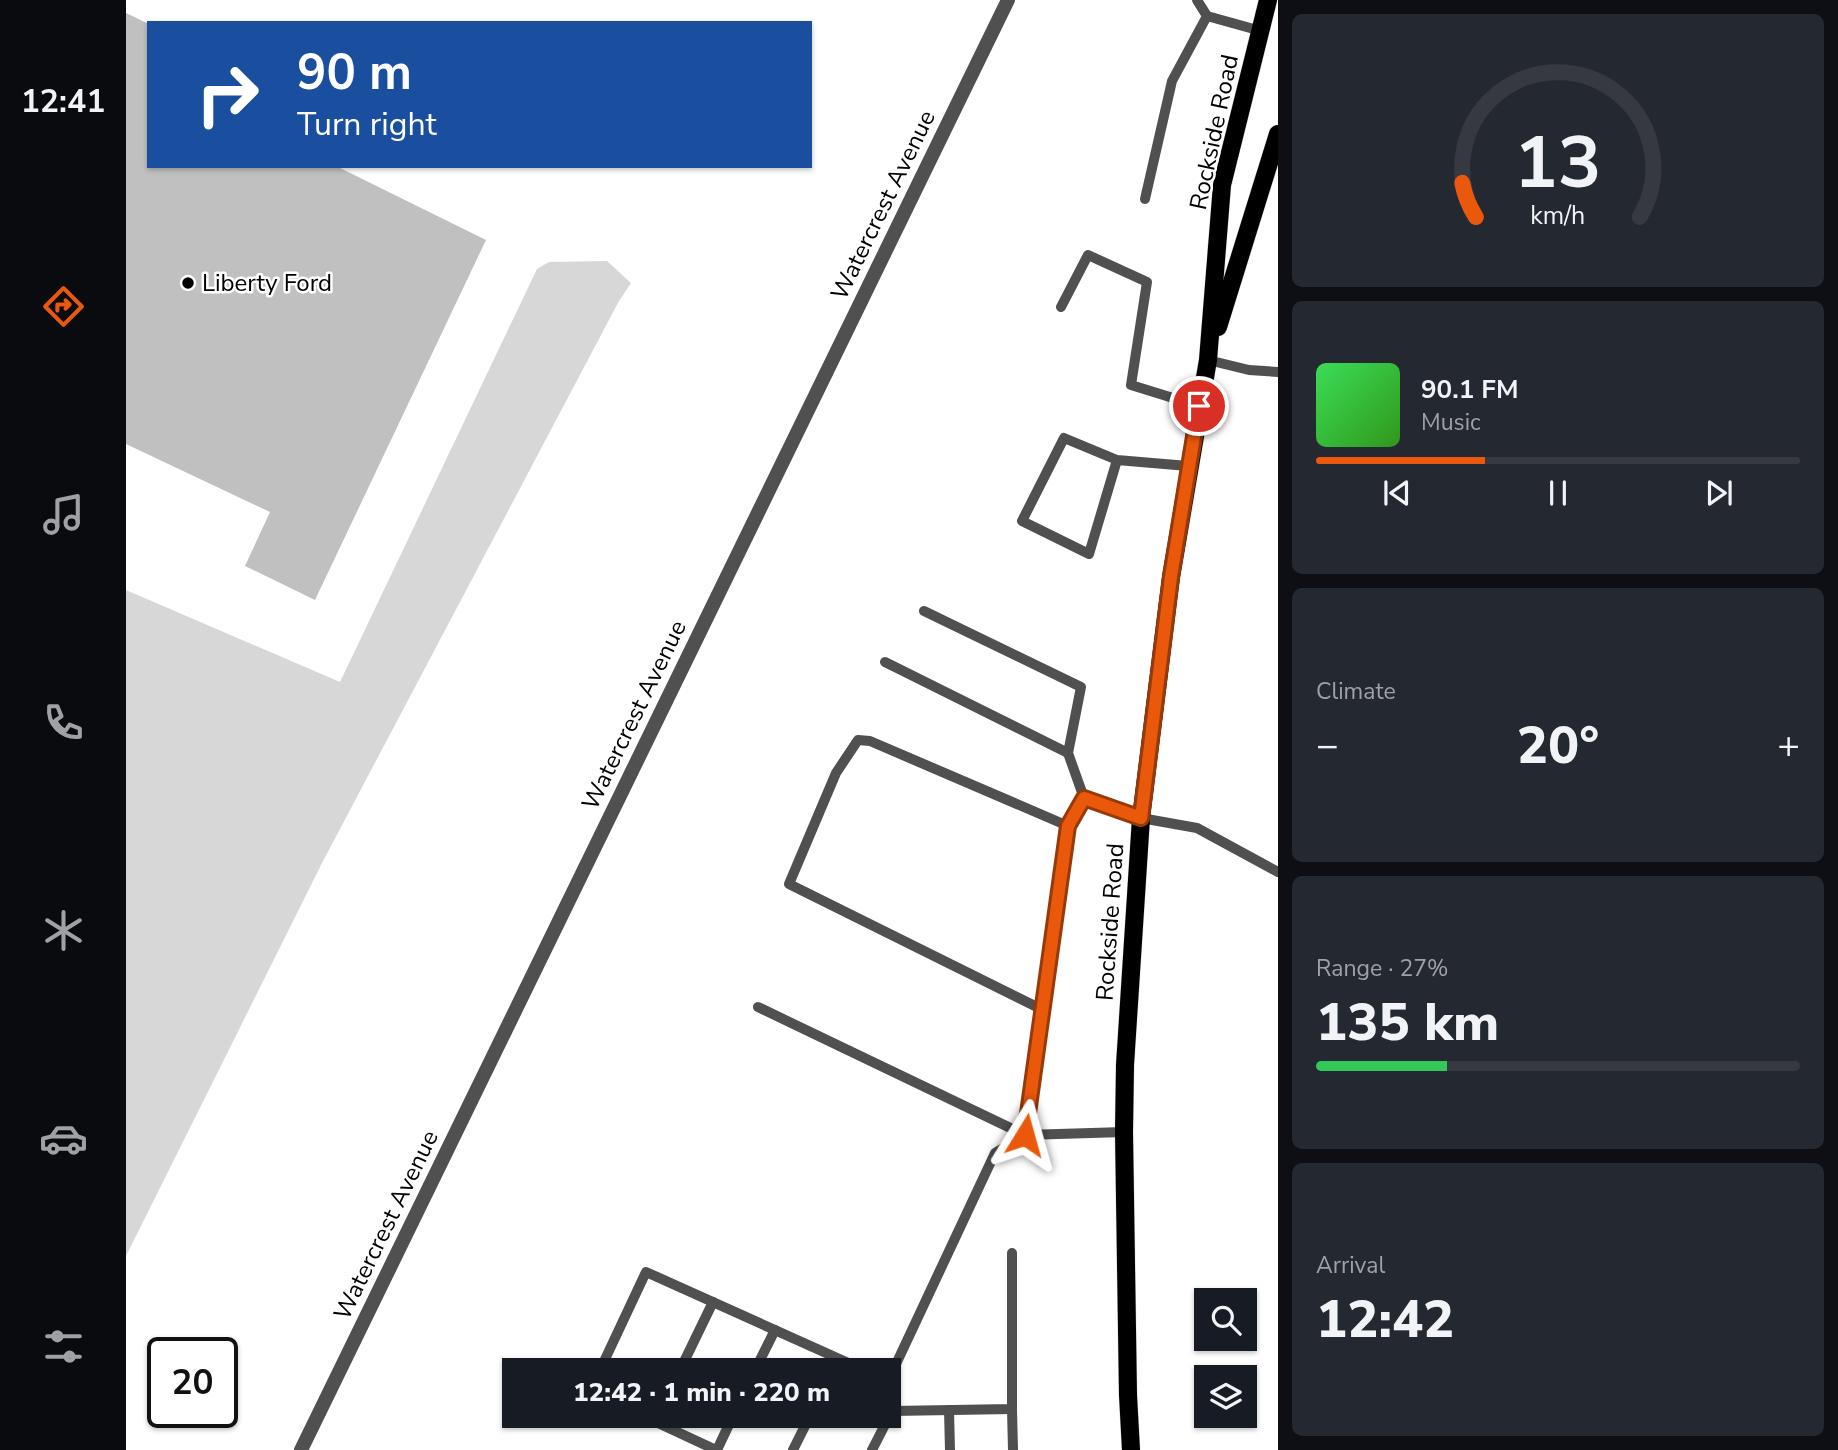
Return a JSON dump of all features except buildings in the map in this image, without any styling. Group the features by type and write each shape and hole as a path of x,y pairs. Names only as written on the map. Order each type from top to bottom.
{"main road":[{"name":"Rockside Road","path":"1208,360 1222,185 1268,0"},
{"name":"Rockside Road","path":"1131,1450 1128,1395 1125,1065 1141,818 1171,577 1208,360 1278,134"}],"street":[{"name":"Watercrest Avenue","path":"301,1450 1008,0"}],"lane":[{"path":"1197,0 1207,16 1261,31"},
{"path":"1145,199 1172,81 1207,16"},
{"path":"1060,307 1088,255 1147,282 1131,385 1199,406"},
{"path":"1208,360 1249,370 1278,372"},
{"path":"1117,460 1090,554 1021,521 1064,438 1117,460 1188,467"},
{"path":"924,611 1081,687 1068,753 1084,798 1068,826 1025,1135"},
{"path":"885,662 1068,753"},
{"path":"1043,1010 789,884 836,773 858,740 870,741 1068,826"},
{"path":"1084,798 1141,818 1197,828 1278,872"},
{"path":"758,1007 1025,1135 1124,1132"},
{"path":"899,1358 995,1153 1025,1135"},
{"path":"1012,1253 1013,1450"},
{"path":"606,1358 646,1272 836,1358"},
{"path":"686,1358 713,1302"},
{"path":"761,1358 775,1330"},
{"path":"901,1411 1012,1409"},
{"path":"949,1410 950,1450"},
{"path":"674,1428 717,1450 727,1428"},
{"path":"793,1450 804,1428"},
{"path":"872,1450 883,1428"}],"shaded area":[{"path":"607,261 631,283 619,301 322,863 126,1256 126,590 340,682 537,269 549,262"}],"place":[{"name":"Liberty Ford","path":"188,283"}],"route":[{"path":"1025,1135 1068,826 1084,798 1141,818 1171,577 1199,406"}]}
